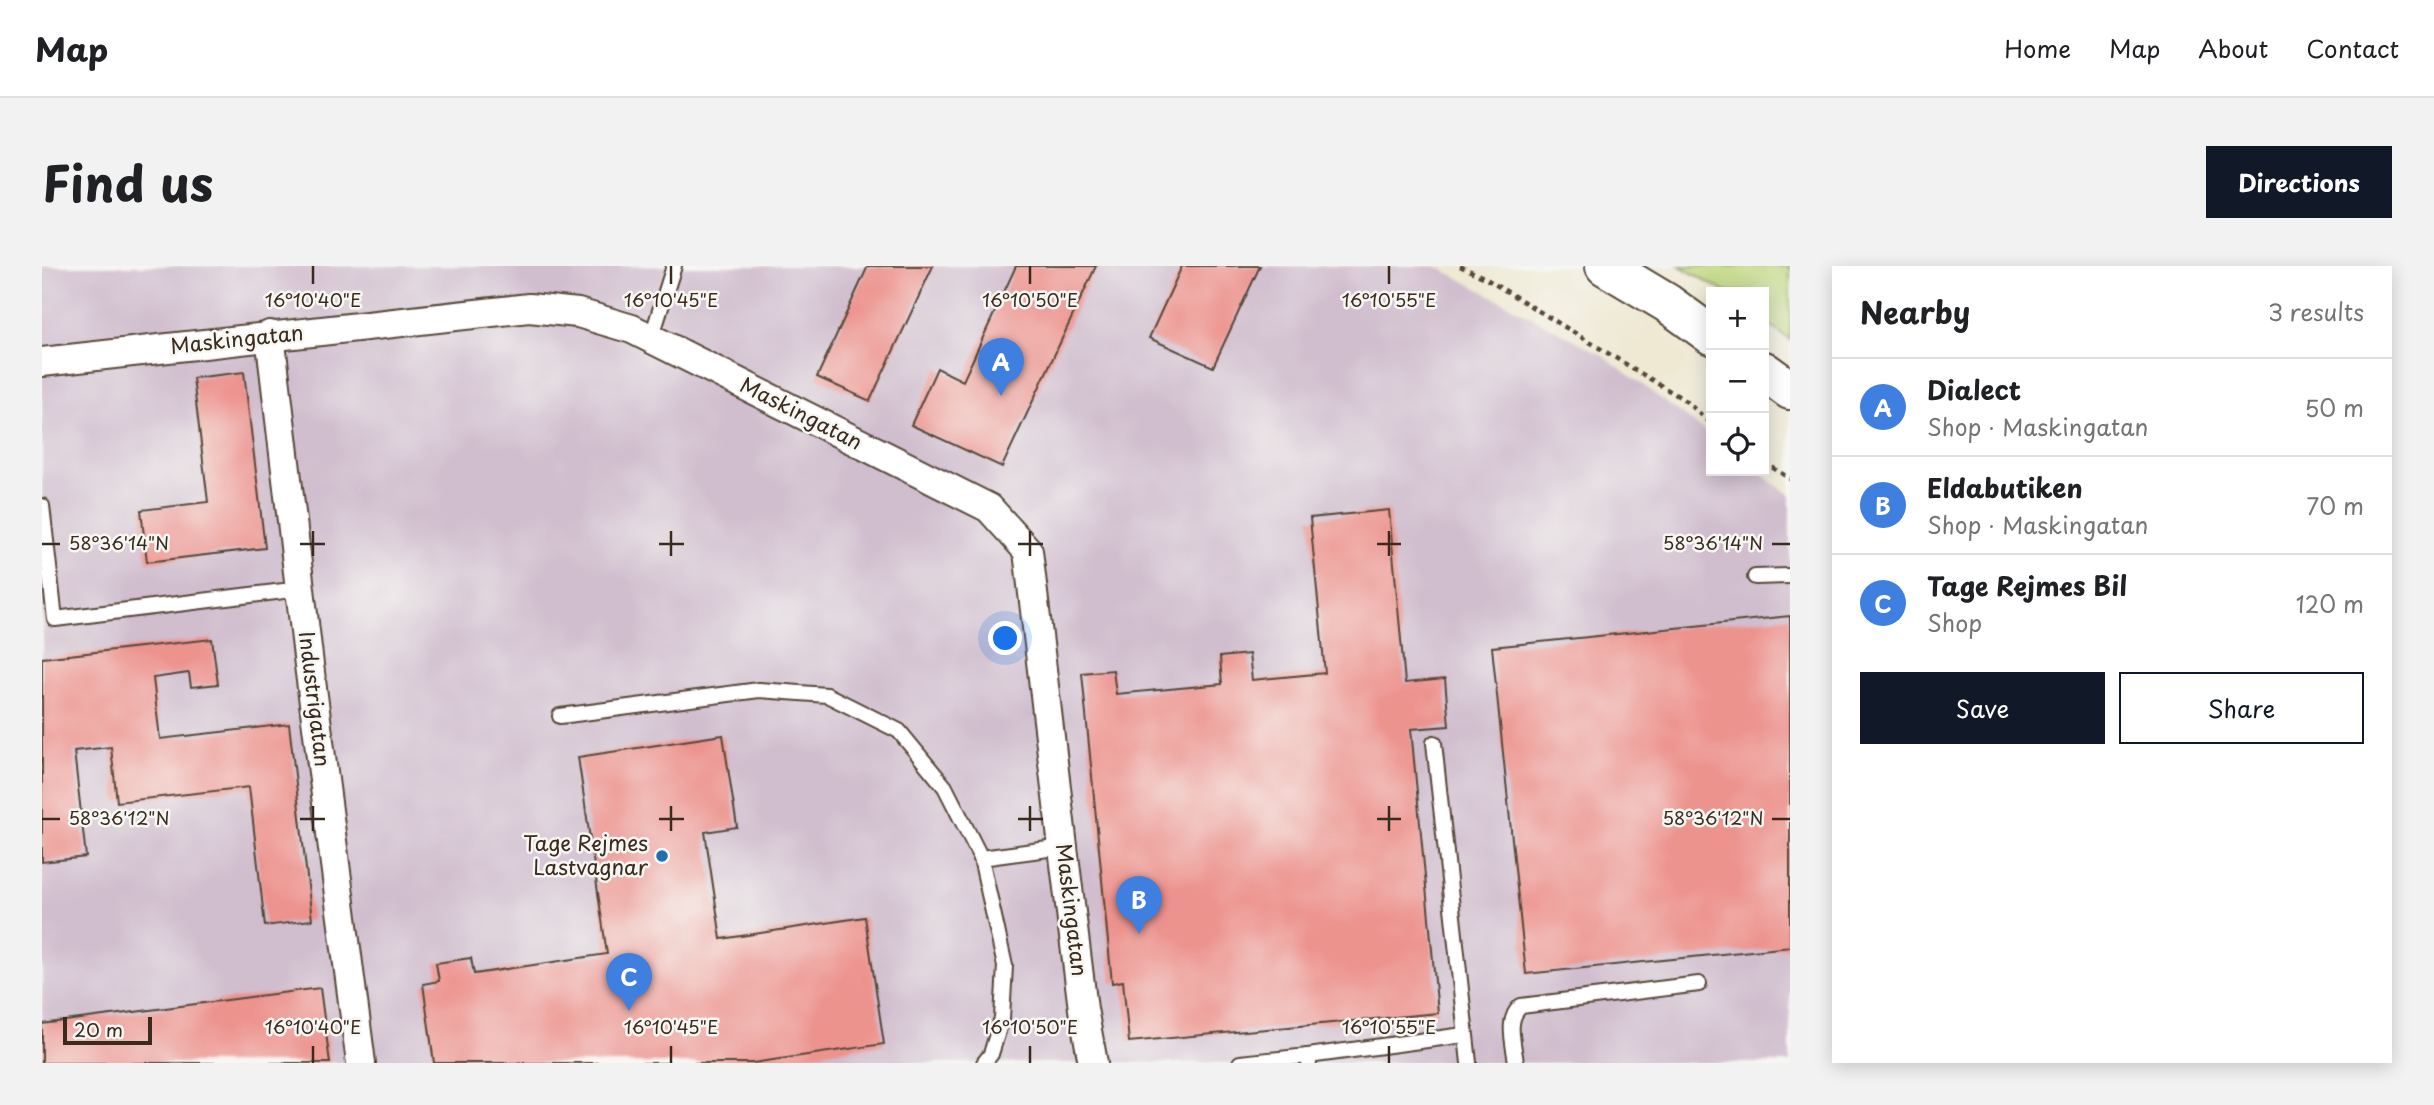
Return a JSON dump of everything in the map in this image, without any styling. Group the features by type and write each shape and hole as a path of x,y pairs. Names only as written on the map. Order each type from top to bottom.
{"main road":[{"path":"1605,266 1667,303 1706,331"},
{"path":"1769,375 1790,390"}],"street":[{"name":"Maskingatan","path":"42,362 529,308 578,313 632,329 989,508 1028,551 1083,1009 1093,1063"},
{"name":"Industrigatan","path":"271,335 300,589 361,1063"}],"lane":[{"path":"651,339 674,266"},
{"path":"42,506 55,619 300,589"},
{"path":"1755,577 1790,576"},
{"path":"560,716 759,690 827,695 899,731 945,787 981,858 1005,966 1002,1018 991,1054 984,1063"},
{"path":"1434,743 1469,1063"},
{"path":"981,858 1063,847"},
{"path":"1516,1063 1511,1020 1514,1012 1521,1006 1699,984"},
{"path":"1240,1063 1309,1059 1464,1035"}],"path":[{"path":"1460,266 1483,277 1672,393 1706,419"},
{"path":"1769,465 1790,479"}],"shaded area":[{"path":"42,266 1436,266 1601,354 1706,432 1706,476 1764,476 1790,495 1790,1063 42,1063"}],"green space":[{"path":"1680,266 1790,266 1790,340 1769,325 1769,287 1716,287"}],"building":[{"path":"868,266 933,266 870,401 817,377"},
{"path":"1016,266 1096,266 1002,467 911,425 937,368 963,381"},
{"path":"1182,266 1260,266 1213,367 1149,338"},
{"path":"244,372 265,548 147,562 141,510 208,502 193,378"},
{"path":"1389,510 1405,683 1445,679 1449,726 1411,729 1438,1013 1129,1042 1123,981 1112,983 1082,673 1113,670 1116,694 1222,684 1220,657 1249,654 1252,680 1325,673 1310,518"},
{"path":"1790,616 1790,947 1526,974 1492,647"},
{"path":"212,639 218,684 191,687 189,673 153,678 160,739 289,724 312,920 265,926 249,787 117,802 111,747 74,751 86,857 42,862 42,658"},
{"path":"723,735 737,827 705,832 721,939 865,917 884,1044 753,1063 434,1063 423,984 439,981 436,963 471,958 474,974 607,954 578,757"},
{"path":"320,988 330,1063 42,1063 42,1024"}],"place":[{"name":"Dialect","path":"1001,396"},
{"name":"Tage Rejmes Lastvagnar","path":"662,856"},
{"name":"Eldabutiken","path":"1139,934"},
{"name":"Tage Rejmes Bil","path":"629,1011"}]}
